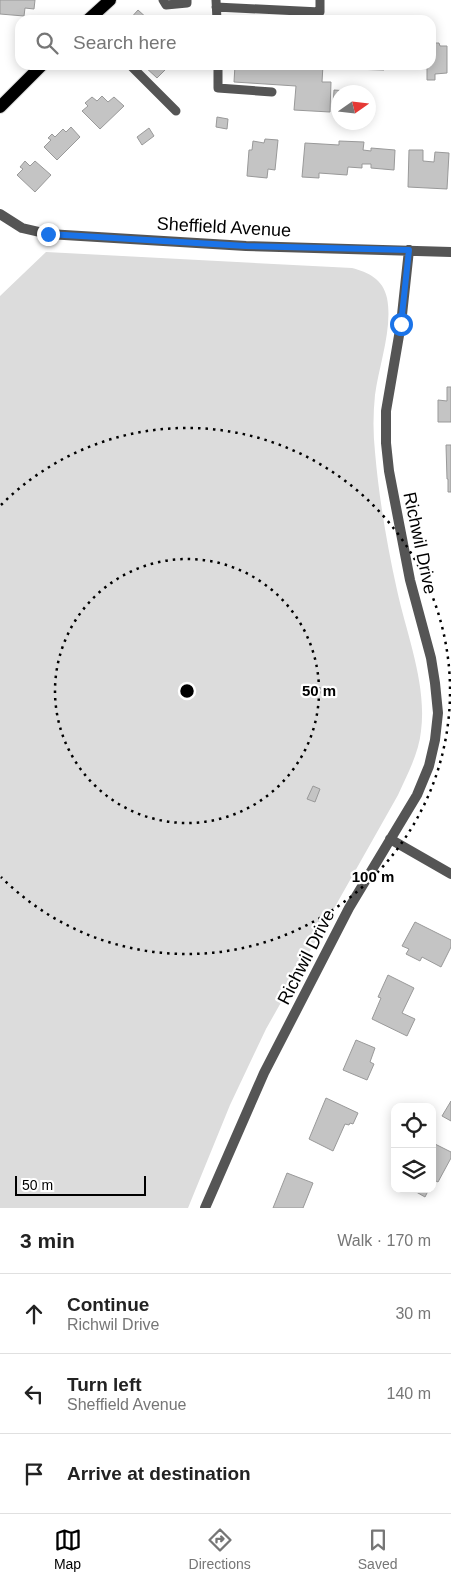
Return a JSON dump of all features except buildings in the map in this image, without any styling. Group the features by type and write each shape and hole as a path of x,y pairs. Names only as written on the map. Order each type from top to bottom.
{"main road":[{"path":"94,15 110,0"},
{"path":"0,107 37,70"}],"street":[{"name":"Sheffield Avenue","path":"0,214 22,228 48,234 246,246 451,252"},
{"name":"Richwil Drive","path":"205,1208 264,1073 349,908 417,795 429,766 435,740 438,713 435,682 431,658 410,580 389,471 386,443 386,411 401,324 409,250"},
{"path":"390,839 451,874"}],"lane":[{"path":"163,0 166,5 187,3 187,0"},
{"path":"216,3 320,12 320,0"},
{"path":"135,70 176,111"},
{"path":"218,70 218,88 272,92"}],"shaded area":[{"path":"46,252 352,268 374,277 382,286 387,298 387,334 374,402 374,445 390,556 419,678 422,713 420,739 412,764 398,795 266,1029 230,1105 188,1208 0,1208 0,296"}],"route":[{"path":"48,234 246,246 409,250 401,324"}]}
